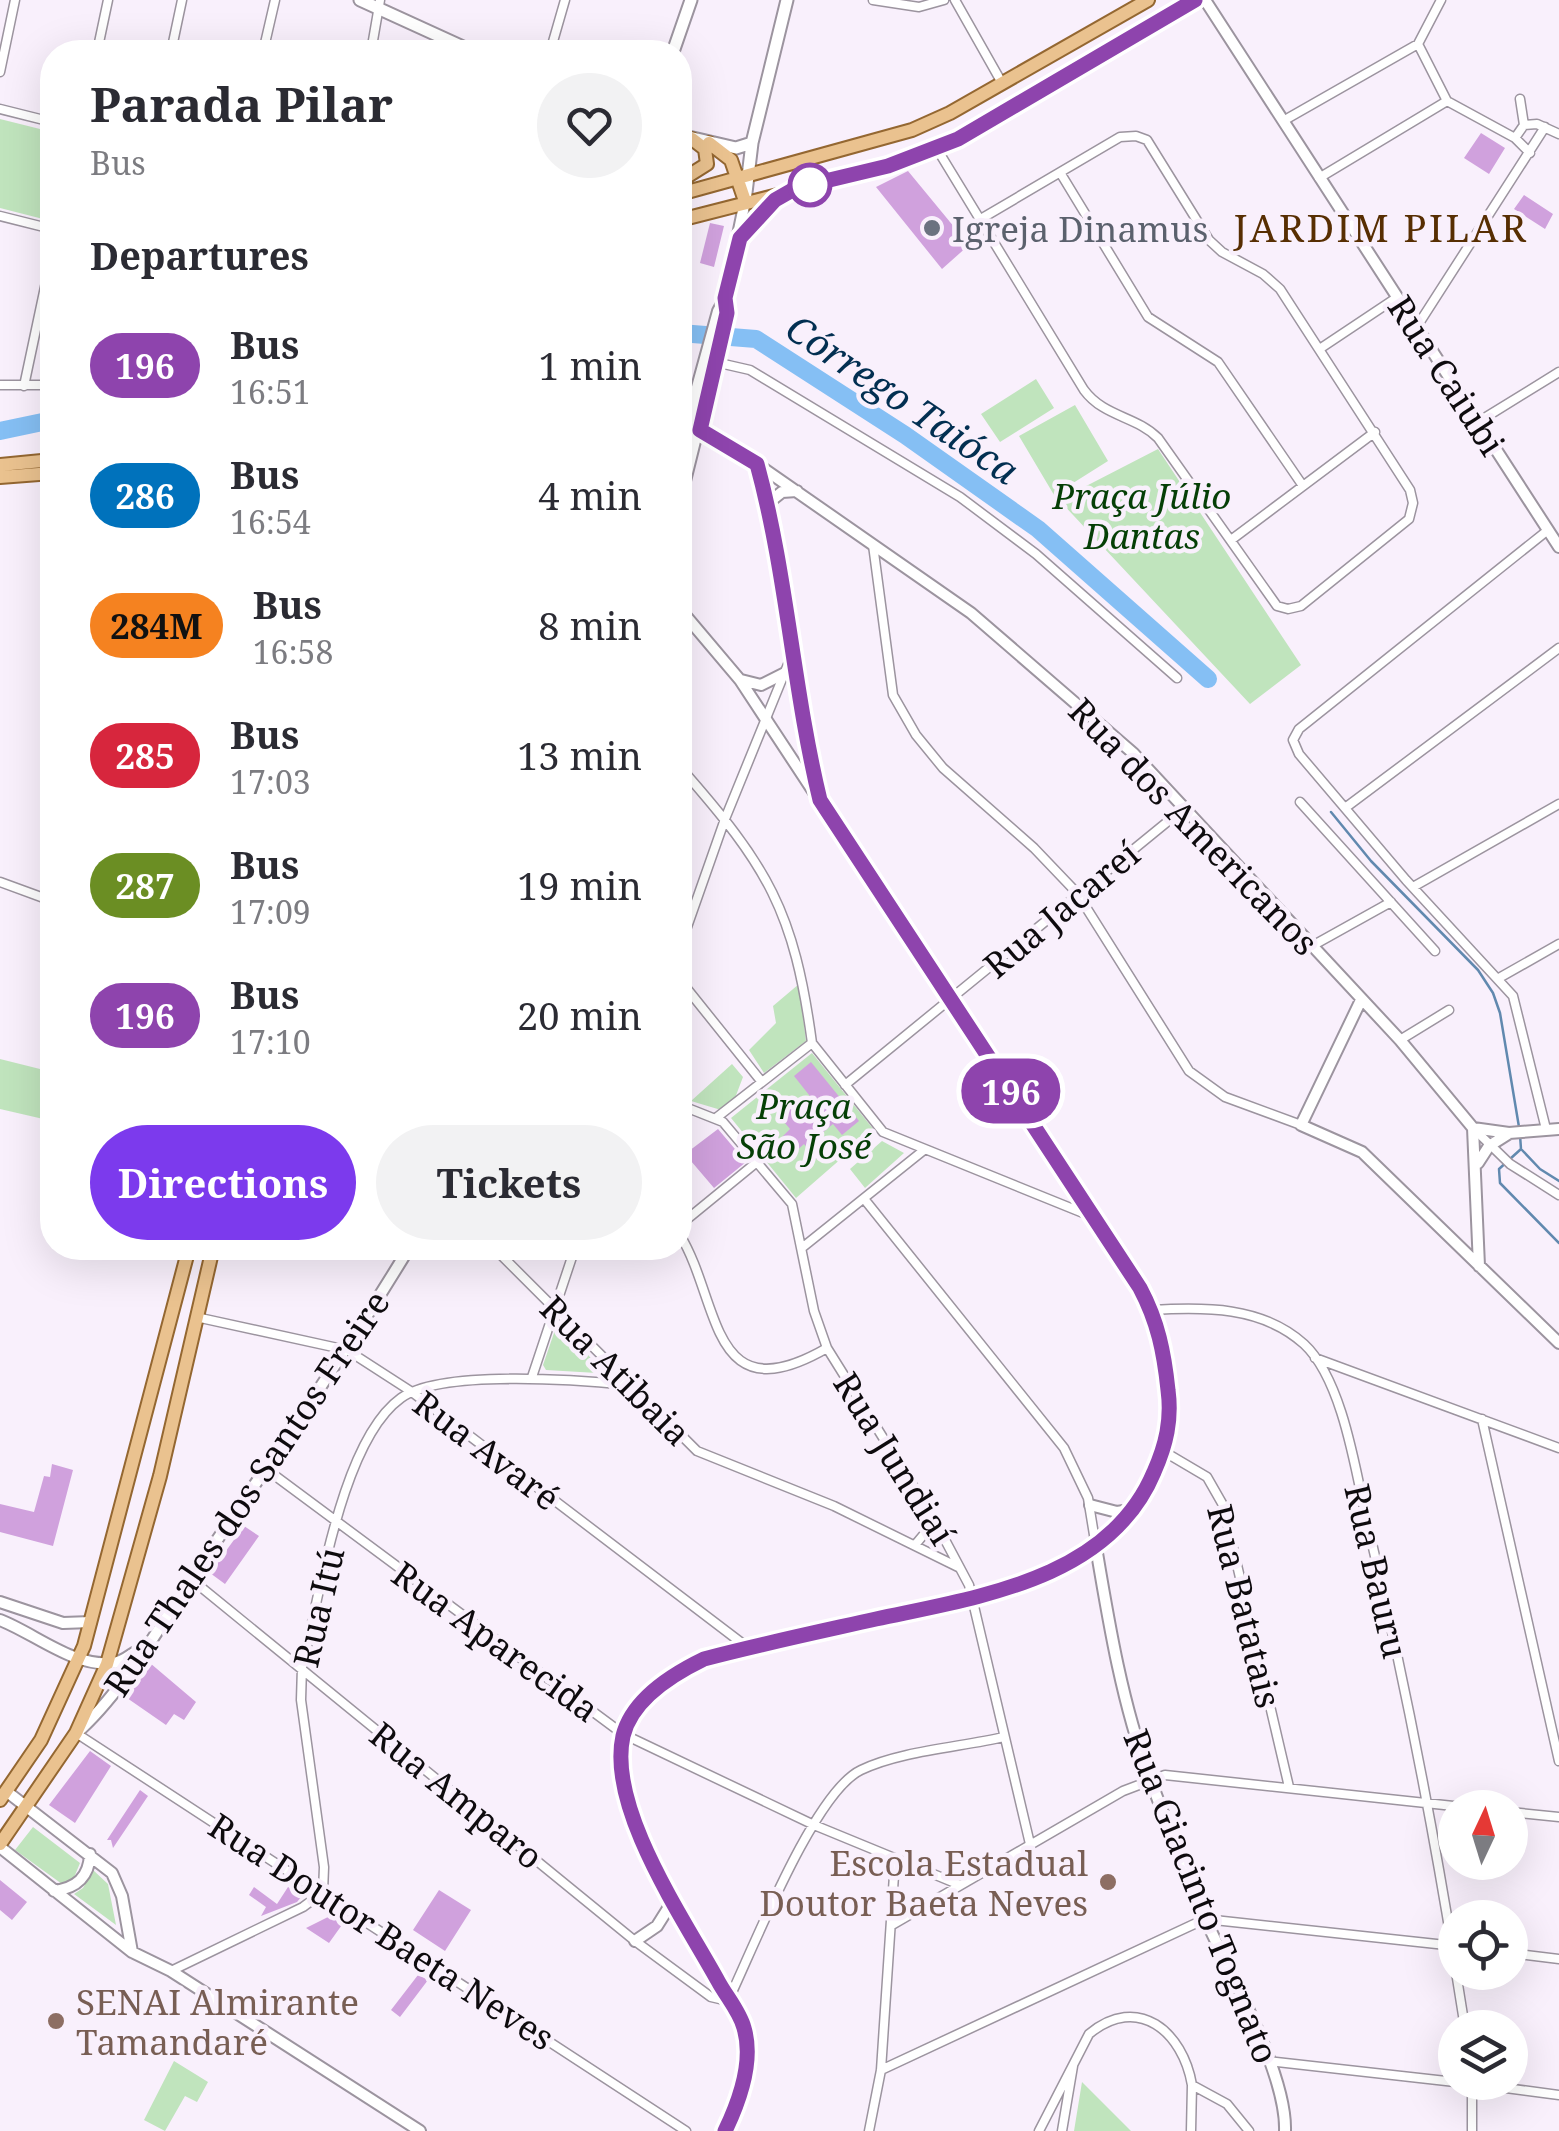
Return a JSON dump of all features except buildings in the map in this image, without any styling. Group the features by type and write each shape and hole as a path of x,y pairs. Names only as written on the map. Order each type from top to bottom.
{"main road":[{"path":"360,0 379,4 450,40"},
{"path":"677,40 692,0"},
{"path":"745,200 742,175 788,0"},
{"path":"692,190 880,142 950,113 1148,0"},
{"path":"692,216 888,166 937,148 1195,0"},
{"path":"692,138 736,148 752,143"},
{"path":"692,141 705,150 708,162 692,175"},
{"path":"709,142 727,154 742,175"},
{"path":"740,238 764,210 796,188"},
{"path":"0,465 40,461"},
{"path":"0,478 40,474"},
{"path":"3,1795 41,1740 79,1657 186,1260"},
{"path":"0,1846 76,1733 108,1664 160,1476 210,1260"}],"street":[{"path":"0,72 16,0"},
{"path":"100,40 108,0"},
{"path":"174,40 182,0"},
{"path":"266,40 275,0"},
{"path":"553,40 565,0"},
{"path":"873,0 919,7 944,0"},
{"path":"954,0 1003,84"},
{"name":"Rua Caiubi","path":"1205,0 1559,547"},
{"path":"1283,121 1418,44 1441,0"},
{"path":"373,40 379,4"},
{"path":"1418,44 1447,100 1515,138 1530,153"},
{"path":"1515,138 1524,125 1520,98"},
{"path":"1320,178 1447,100"},
{"path":"0,109 40,119"},
{"path":"1524,125 1545,127 1559,134"},
{"path":"1416,328 1545,127"},
{"path":"937,148 979,220 1090,399 1111,414 1152,432 1273,601 1282,608 1293,609 1406,522 1412,508 1410,490 1321,348 1276,284 1209,240 1147,140 1120,137 979,220"},
{"path":"1060,174 1148,317 1218,362 1303,486"},
{"path":"692,409 716,339 745,200"},
{"path":"0,216 40,226"},
{"path":"1321,348 1396,298"},
{"path":"24,386 40,311"},
{"path":"692,458 715,362 716,339"},
{"path":"715,362 750,370 960,497 1036,554 1177,678"},
{"path":"1478,422 1559,372"},
{"path":"0,385 40,385"},
{"name":"Rua dos Americanos","path":"692,428 798,491 971,613 1098,720 1400,1040 1473,1128"},
{"path":"1231,540 1375,432"},
{"path":"757,464 768,503 805,740 820,800"},
{"path":"768,503 782,492 798,491"},
{"path":"1546,1130 1519,1008 1499,978 1413,887 1299,754 1294,736 1559,522"},
{"path":"874,546 884,651 893,695 903,717 943,768 1034,848 1077,893 1190,1071 1225,1097 1362,1152 1559,1344"},
{"path":"692,623 740,680 1152,1310 1162,1339 1170,1406 1163,1451 1148,1486 1096,1546 1056,1570 974,1598 704,1659 676,1673 650,1694 624,1734 624,1786 632,1819 744,2026 745,2076 725,2131"},
{"path":"1344,808 1559,648"},
{"path":"692,912 725,818 792,653"},
{"path":"740,680 760,684 784,673"},
{"path":"692,781 754,856 784,917 800,963 812,1043 883,1132 1094,1218"},
{"path":"1300,802 1436,952"},
{"path":"1413,887 1559,804"},
{"name":"Rua Jacareí","path":"845,1085 1183,809"},
{"path":"0,882 40,897"},
{"path":"1310,947 1391,902"},
{"path":"1499,978 1559,944"},
{"path":"692,995 761,1081"},
{"path":"1302,1125 1361,1000"},
{"path":"1400,1040 1448,1010"},
{"path":"716,1118 812,1043"},
{"path":"692,1109 716,1118 792,1204 803,1247 924,1150"},
{"path":"1473,1128 1478,1266"},
{"path":"1473,1128 1511,1134 1559,1129"},
{"path":"1473,1128 1506,1161 1559,1196"},
{"path":"1477,1166 1489,1146 1511,1134"},
{"path":"692,1216 757,1162"},
{"name":"Rua Giacinto Tognato","path":"864,1200 1064,1448 1090,1505 1125,1698 1150,1778 1268,2061 1282,2102 1285,2131"},
{"name":"Rua Jundiaí","path":"803,1247 814,1311 827,1348 936,1521 974,1598 1030,1844"},
{"name":"Rua Thales dos Santos Freire","path":"76,1733 105,1702 191,1580 346,1350 402,1260"},
{"name":"Rua Atibaia","path":"506,1260 681,1436 712,1459 834,1506 962,1570"},
{"path":"532,1377 571,1260"},
{"path":"690,1260 720,1337 738,1357 758,1366 781,1369 827,1348"},
{"path":"1152,1310 1204,1307 1235,1311 1287,1333 1304,1344 1315,1358 1559,1448"},
{"name":"Rua Avaré","path":"196,1317 346,1350 412,1392 747,1647"},
{"name":"Rua Bauru","path":"1315,1358 1346,1432 1445,1900"},
{"path":"412,1392 532,1377 629,1385"},
{"name":"Rua Itú","path":"323,1892 324,1867 301,1700 302,1667 337,1524 366,1438 392,1406 412,1392"},
{"path":"1482,1419 1559,1761"},
{"name":"Rua Batatais","path":"1163,1451 1207,1477 1223,1505 1289,1787"},
{"name":"Rua Aparecida","path":"266,1469 624,1734 814,1824 960,1885"},
{"path":"1090,1505 1117,1512 1131,1510"},
{"path":"915,1545 936,1521"},
{"name":"Rua Amparo","path":"191,1580 635,1941 711,1997 728,2001"},
{"path":"0,1602 64,1623 90,1622"},
{"path":"0,1620 79,1657 108,1664 119,1662 145,1645"},
{"name":"Rua Doutor Baeta Neves","path":"76,1733 686,2131"},
{"path":"728,2001 814,1824 842,1782 859,1771 1004,1737"},
{"path":"892,1925 1150,1778 1179,1774 1438,1804"},
{"path":"3,1795 28,1807 116,1879 132,1952"},
{"path":"1528,1814 1559,1817"},
{"path":"0,1846 132,1952 171,1970 420,2131"},
{"path":"54,1891 80,1881 87,1871 90,1854"},
{"path":"869,2131 881,2070 895,1860"},
{"path":"171,1970 303,1907 323,1892"},
{"path":"635,1941 657,1926 674,1899"},
{"path":"881,2070 1206,1918 1438,1944"},
{"path":"1528,1955 1559,1959"},
{"path":"1039,2131 1082,2043 1099,2026 1118,2018 1140,2018 1167,2031 1176,2041 1185,2056 1192,2086 1191,2131"},
{"path":"1268,2061 1438,2080"},
{"path":"1062,2131 1073,2062"},
{"path":"1192,2086 1227,2104 1249,2131"},
{"path":"1528,2091 1559,2095"},
{"path":"1472,2100 1472,2131"}],"green space":[{"path":"0,119 40,129 40,218 0,208"},
{"path":"1036,379 1054,408 1000,442 981,414"},
{"path":"1075,405 1108,461 1054,495 1019,436"},
{"name":"Praça Júlio Dantas","path":"1158,449 1301,665 1250,704 1059,500"},
{"path":"799,984 806,1041 764,1073 749,1050 776,1023 773,1006"},
{"name":"Praça São José","path":"812,1053 874,1130 796,1198 731,1118"},
{"path":"0,1059 40,1069 40,1118 0,1109"},
{"path":"732,1064 743,1077 735,1098 721,1110 692,1100"},
{"path":"882,1141 904,1153 865,1188 850,1169"},
{"path":"563,1328 601,1369 597,1373 546,1370 543,1365 555,1330"},
{"path":"33,1827 80,1863 73,1880 62,1884 15,1850"},
{"path":"93,1870 108,1884 116,1925 74,1894 83,1888"},
{"path":"174,2061 208,2082 197,2102 185,2096 165,2131 144,2120"},
{"path":"1082,2082 1131,2131 1074,2131"}],"waterway":[{"name":"Córrego Taióca","path":"692,334 756,339 905,435 1038,529 1208,679"},
{"name":"Córrego Taióca","path":"0,431 40,423"},
{"name":"Córrego Taióca","path":"1331,812 1371,861 1478,970 1493,993 1500,1013 1519,1127"},
{"name":"Córrego Taióca","path":"1520,1135 1521,1149"},
{"name":"Córrego Taióca","path":"1521,1149 1499,1169 1500,1183 1559,1243"},
{"path":"1522,1150 1540,1169 1559,1181"}],"bus line":[{"name":"196","path":"725,2131 745,2076 744,2026 648,1855 632,1819 622,1756 624,1734 632,1717 650,1694 676,1673 704,1659 974,1598 1056,1570 1096,1546 1148,1486 1163,1451 1170,1406 1162,1339 1140,1288 820,800 805,740 768,503 757,464 700,430 727,313 725,298 740,238 775,200 796,188 888,166 958,139 1195,0"}],"place":[{"name":"Igreja Dinamus","path":"932,228"},
{"name":"Escola Estadual Doutor Baeta Neves","path":"1108,1882"},
{"name":"SENAI Almirante Tamandaré","path":"56,2021"}],"district":[{"name":"JARDIM PILAR","path":"1381,227"}]}
